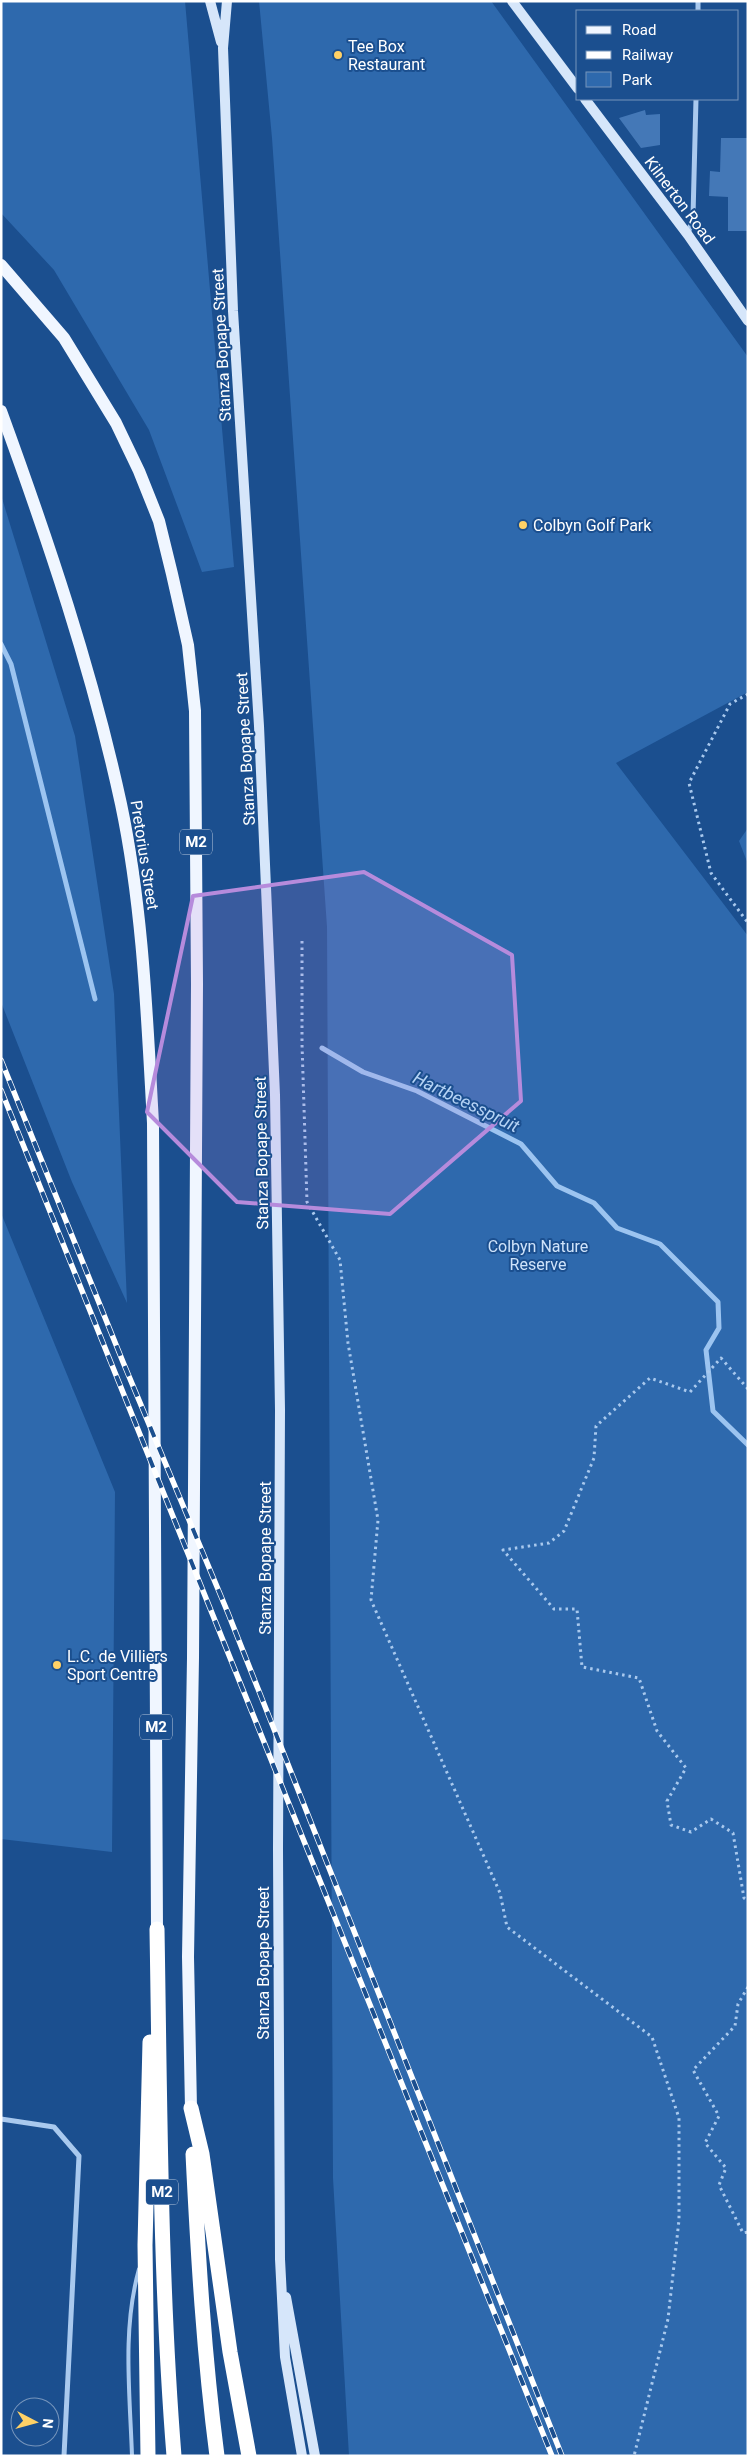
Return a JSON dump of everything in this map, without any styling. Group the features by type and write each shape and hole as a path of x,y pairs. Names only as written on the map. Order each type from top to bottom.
{"highway":[{"path":"148,2456 145,2245 148,2076 157,1928"},
{"name":"M2","path":"157,1928 164,2288 174,2456"},
{"path":"192,2108 202,2154 230,2352 249,2456"},
{"name":"M2","path":"192,2108 198,2253 208,2386 217,2456"}],"main road":[{"name":"Stanza Bopape Street","path":"210,1 222,48"},
{"name":"Stanza Bopape Street","path":"227,1 222,48 233,311 250,556 270,937 279,1314 280,1686 278,1849 280,2259 285,2357 302,2456"},
{"path":"512,1 576,86"},
{"name":"Kilnerton Road","path":"586,100 688,235 748,321"},
{"name":"M2","path":"1,265 18,282 64,338 88,374 116,423 139,471 158,521 188,645 195,711 197,975 193,1658 188,1957 192,2108"},
{"name":"Pretorius Street","path":"1,411 41,522 96,698 123,816 136,902 147,1014 153,1123 157,1928"},
{"name":"Stanza Bopape Street","path":"280,2259 315,2456"}],"street":[{"path":"688,235 692,216 696,100"},
{"path":"1,2119 54,2127 79,2156 64,2456"}],"lane":[{"path":"132,2456 128,2364 129,2318 134,2284 145,2245"}],"path":[{"path":"748,694 730,704 689,783 711,873 748,923"},
{"path":"302,941 302,1063 307,1202 340,1260 348,1343 378,1520 371,1600 500,1893 507,1927 652,2037 679,2118 679,2220 668,2319 634,2456"},
{"path":"748,1389 721,1358 690,1392 650,1378 596,1426 594,1458 564,1531 549,1543 503,1550 554,1609 577,1609 582,1667 639,1678 657,1731 686,1768 667,1801 670,1825 692,1832 711,1819 733,1833 744,1898 748,1901"},
{"path":"748,1987 738,2004 735,2026 693,2070 719,2116 706,2143 726,2168 719,2185 743,2233 748,2232"}],"highlighted area":[{"path":"364,872 512,955 521,1101 390,1214 237,1202 147,1112 193,896"}],"green space":[{"path":"1,1 185,1 234,567 202,572 149,430 54,270 1,213"},
{"name":"Colbyn Nature Reserve","path":"259,1 491,1 748,357 748,692 616,763 748,936 748,2456 349,2456 333,2178 327,927 272,138"},
{"path":"1,495 75,736 114,994 127,1303 72,1182 1,1002"},
{"path":"748,828 748,864 739,841"},
{"name":"L.C. de Villiers Sport Centre","path":"1,1213 115,1492 112,1852 1,1839"}],"building":[{"path":"645,110 646,115 660,114 660,145 641,148 619,118"},
{"path":"721,138 748,138 748,231 728,231 728,197 709,196 710,171 720,172"}],"waterway":[{"path":"1,644 11,664 95,999"},
{"name":"Hartbeesspruit","path":"322,1048 363,1072 417,1091 521,1144 557,1186 594,1203 617,1228 660,1244 718,1302 719,1328 706,1350 713,1411 748,1445"}],"railway":[{"path":"1,1060 123,1362 228,1613 562,2456"},
{"path":"1,1090 552,2456"}],"place":[{"name":"Tee Box Restaurant","path":"338,55"},
{"name":"Colbyn Golf Park","path":"523,525"},
{"name":"L.C. de Villiers Sport Centre","path":"57,1665"}]}
